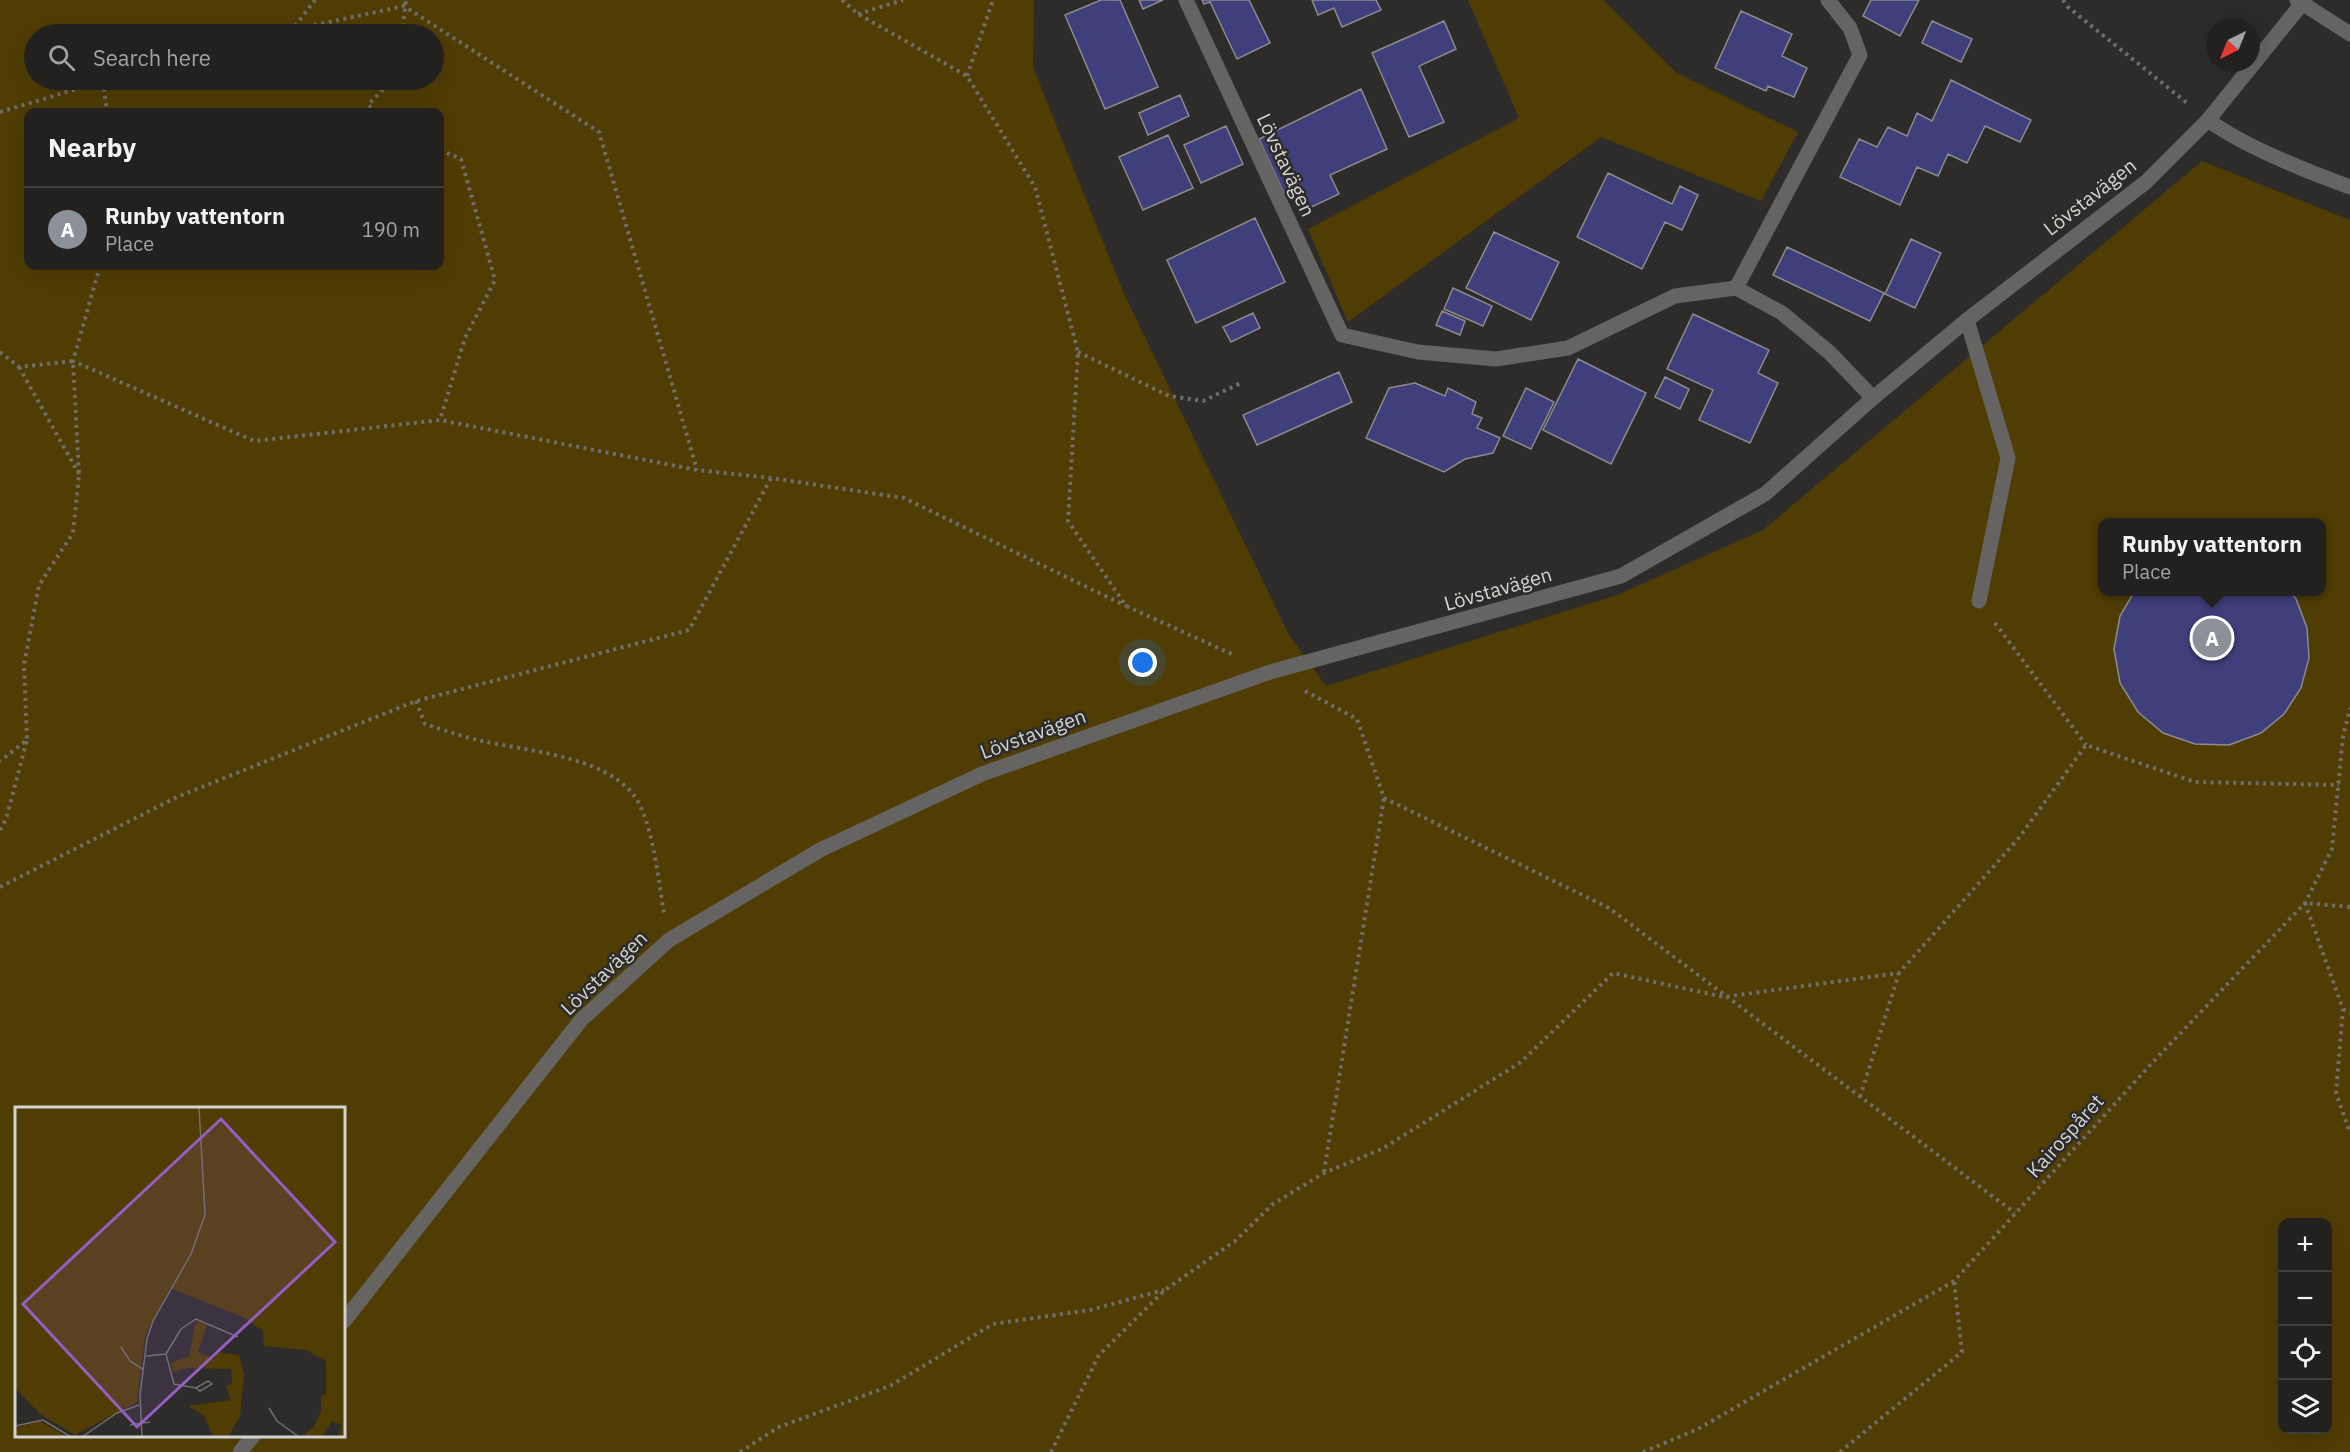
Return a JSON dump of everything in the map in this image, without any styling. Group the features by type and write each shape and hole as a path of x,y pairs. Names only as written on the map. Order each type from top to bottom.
{"street":[{"name":"Lövstavägen","path":"1186,0 1342,335 1418,352 1496,359 1568,348 1675,296 1736,288"},
{"path":"1828,0 1850,28 1860,55 1736,288 1782,313 1830,353 1873,398"},
{"name":"Lövstavägen","path":"345,1321 582,1020 669,940 820,850 982,774 1270,672 1621,576 1765,494 1873,398 1966,320 2146,182 2208,120 2301,1"},
{"path":"2301,1 2350,34"},
{"path":"2208,120 2226,133 2324,178 2350,187"},
{"path":"1966,320 2008,458 1979,601"},
{"path":"240,1452 252,1437"}],"path":[{"path":"297,24 315,0"},
{"path":"403,24 406,0"},
{"path":"842,0 858,14 967,76 1035,187 1078,352 1068,521 1126,606"},
{"path":"858,14 903,0"},
{"path":"967,76 993,0"},
{"path":"2063,0 2068,8 2208,120"},
{"path":"320,24 404,6 432,24"},
{"path":"444,32 599,132 697,470"},
{"path":"0,112 72,90"},
{"path":"106,90 107,108"},
{"path":"372,108 368,105 382,90"},
{"path":"440,420 465,338 495,280 461,159 444,152"},
{"path":"0,830 6,819 27,740 24,665 39,585 73,533 80,475 74,361 99,270"},
{"path":"0,352 19,367 80,475"},
{"path":"1078,352 1169,396 1203,401 1241,383"},
{"path":"19,367 74,361 254,441 440,420 697,470 771,478 904,498 1126,606 1270,672 1357,719 1384,798 1324,1173"},
{"path":"0,887 177,797 416,701 689,630 771,478"},
{"path":"1979,601 2086,745 2195,782 2339,785"},
{"path":"416,701 425,724 479,741 572,761 606,772 633,794 650,830 669,940"},
{"name":"Kairospåret","path":"1643,1452 1698,1429 1954,1281 2151,1064 2305,903 2332,849 2343,736 2350,708"},
{"path":"2343,736 2350,737"},
{"path":"0,761 27,740"},
{"path":"1860,1097 1899,973 2018,839 2086,745"},
{"path":"1384,798 1609,908 1724,997 2015,1213"},
{"path":"2350,907 2305,903 2343,1009 2336,1093 2350,1133"},
{"path":"1051,1452 1099,1356 1165,1290 1235,1241 1273,1204 1324,1173 1382,1149 1521,1062 1612,973 1724,997 1899,973"},
{"path":"2343,1009 2350,1013"},
{"path":"1840,1452 1962,1352 1954,1281"},
{"path":"740,1452 779,1427 890,1386 993,1324 1090,1310 1165,1290"}],"shaded area":[{"path":"0,0 1034,0 1033,67 1124,294 1289,635 1326,686 1617,595 1763,530 2202,161 2350,220 2350,1452 0,1452"},
{"path":"1468,0 1603,0 1677,73 1798,132 1761,201 1601,137 1348,322 1308,229 1519,118"}],"building":[{"path":"1101,0 1120,0 1158,87 1105,109 1065,15"},
{"path":"1139,0 1163,0 1143,9"},
{"path":"1202,0 1249,0 1270,43 1237,59 1210,2 1204,4"},
{"path":"1312,0 1376,0 1381,10 1342,27 1334,8 1318,15"},
{"path":"1871,0 1919,0 1900,36 1863,16"},
{"path":"1741,11 1792,34 1782,56 1807,68 1794,97 1768,86 1766,91 1715,68"},
{"path":"1444,21 1456,49 1419,66 1444,122 1409,137 1372,53"},
{"path":"1932,21 1972,39 1961,62 1922,43"},
{"path":"1951,80 2031,120 2020,142 1985,126 1967,163 1948,154 1938,176 1917,167 1900,205 1840,177 1859,139 1877,147 1888,127 1907,136 1917,113 1932,121"},
{"path":"1361,89 1387,149 1330,175 1339,194 1303,211 1293,190 1284,193 1259,139"},
{"path":"1180,95 1189,116 1148,135 1139,113"},
{"path":"1226,126 1243,164 1201,183 1184,145"},
{"path":"1168,135 1193,188 1143,210 1119,157"},
{"path":"1608,173 1672,204 1680,186 1698,195 1682,230 1665,222 1642,269 1577,237"},
{"path":"1255,218 1285,282 1196,323 1167,260"},
{"path":"1494,232 1559,262 1531,320 1466,288"},
{"path":"1911,239 1941,253 1915,308 1885,294"},
{"path":"1787,247 1884,293 1870,321 1773,275"},
{"path":"1453,288 1492,306 1483,326 1444,309"},
{"path":"1442,311 1465,321 1460,335 1436,325"},
{"path":"1253,313 1260,328 1231,342 1223,327"},
{"path":"1693,314 1769,350 1758,373 1778,383 1750,443 1699,420 1713,390 1667,369"},
{"path":"1578,359 1646,393 1611,464 1543,430"},
{"path":"1339,372 1352,402 1257,445 1243,415"},
{"path":"1665,377 1689,389 1680,409 1655,397"},
{"path":"1415,383 1445,396 1448,388 1476,402 1472,414 1482,418 1477,428 1500,438 1493,453 1465,459 1444,472 1366,438 1389,388"},
{"path":"1526,388 1554,402 1531,449 1503,436"},
{"path":"2132,596 2293,596 2307,628 2309,658 2301,688 2284,714 2261,733 2229,745 2195,744 2163,733 2138,712 2120,683 2114,649 2120,616"}],"place":[{"name":"Runby vattentorn","path":"2212,638"}]}
